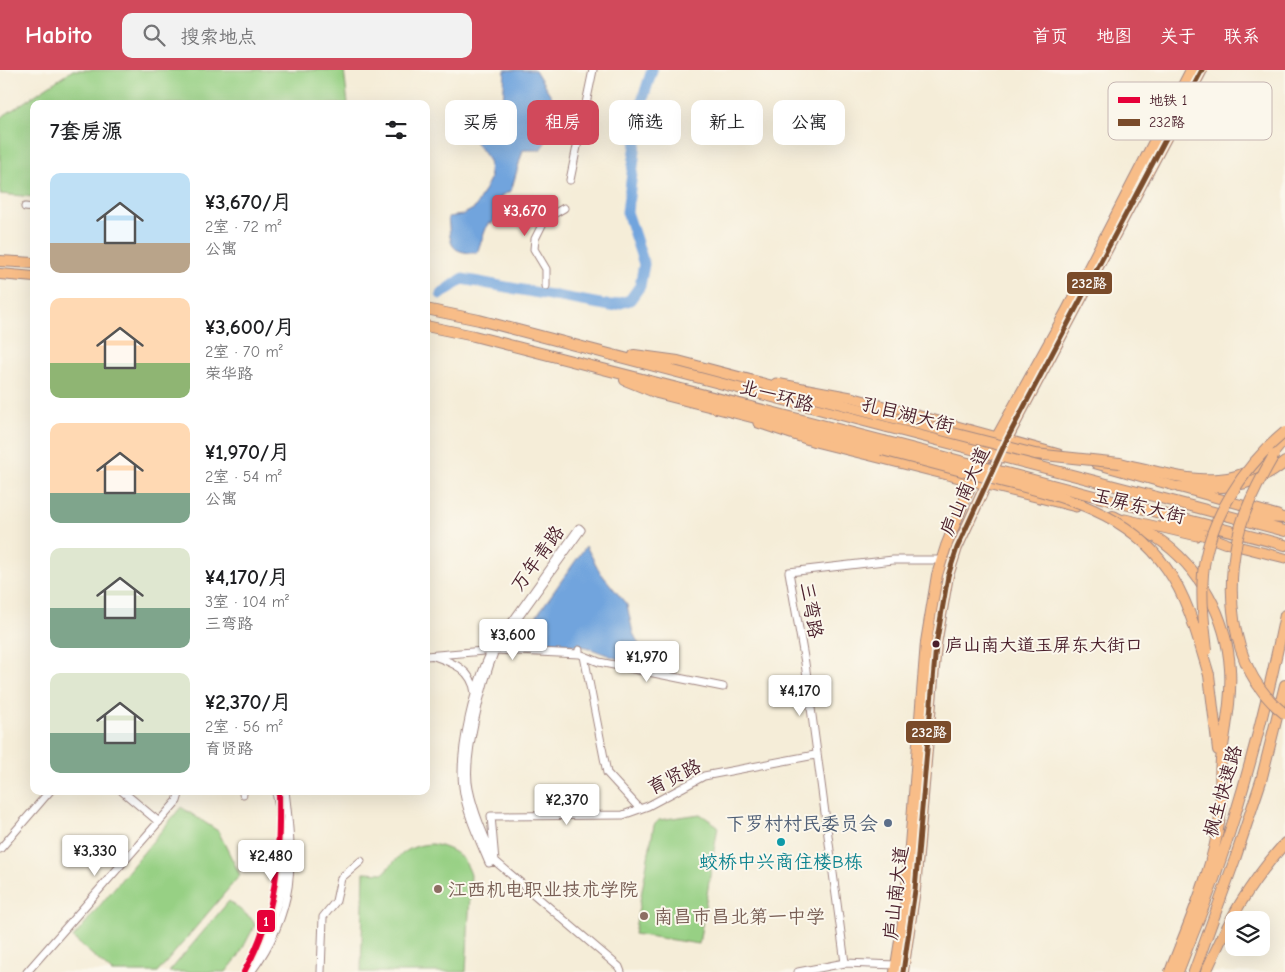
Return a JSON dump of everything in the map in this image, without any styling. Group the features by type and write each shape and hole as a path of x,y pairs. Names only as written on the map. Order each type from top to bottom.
{"highway":[{"name":"庐山南大道","path":"1185,82 1191,70"},
{"name":"庐山南大道","path":"1196,82 1202,70"},
{"name":"庐山南大道","path":"898,970 926,642 941,560 972,482 1066,312 1155,140"},
{"name":"庐山南大道","path":"898,970 914,890 936,645 942,604 958,548 1007,439 1165,140"},
{"path":"0,261 30,264"},
{"path":"0,274 30,276"},
{"path":"430,310 479,320 581,347 678,362 724,373 889,422 1035,454 1120,463 1192,480 1219,481 1243,474 1274,455"},
{"name":"北一环路","path":"430,327 594,366 883,446 1117,502"},
{"name":"孔目湖大街","path":"581,347 889,422 1285,531"},
{"path":"594,366 657,393 883,446 1065,497 1116,521 1143,542 1167,568 1184,598 1209,675"},
{"path":"1221,766 1202,603 1203,573 1209,546 1220,518 1238,485 1254,460 1285,432"},
{"path":"1285,438 1274,455 1245,515 1233,569 1232,594 1235,623 1250,672 1272,704 1285,714"},
{"path":"1179,487 1225,488 1250,482 1284,463"},
{"path":"1117,502 1285,545"},
{"path":"1117,502 1226,543"},
{"path":"1223,514 1285,517"},
{"path":"1111,515 1158,538 1184,561 1209,594 1221,620 1227,642 1230,670 1229,698 1221,766 1220,816 1210,862 1170,972"},
{"name":"枫生快速路","path":"1178,972 1215,876 1246,776 1273,671 1285,615"},
{"name":"枫生快速路","path":"1194,972 1261,781 1285,685"},
{"path":"1206,972 1227,923 1242,898 1262,869 1285,843"}],"main road":[{"name":"玉屏东大街","path":"724,373 851,396 1285,517"},
{"name":"玉屏东大街","path":"703,404 815,442 1285,558"}],"street":[{"path":"570,180 593,70"},
{"path":"26,207 30,208"},
{"path":"546,286 546,270 534,248 536,239 545,219 564,208"},
{"name":"万年青路","path":"495,648 488,668 472,738 468,779 476,816 495,861 489,863 471,818 463,787 463,755 483,668 495,648 579,528 581,530 495,648"},
{"name":"三弯路","path":"845,963 805,663 789,572 893,560 941,560"},
{"path":"519,617 516,628 519,635 526,644 540,648"},
{"path":"495,648 582,655 599,662 723,687"},
{"path":"430,655 495,648 580,650 607,773 640,809"},
{"path":"430,656 454,663 463,670 474,685 476,697"},
{"name":"育贤路","path":"495,861 491,816 623,815 640,809 704,776 816,755"},
{"path":"0,849 47,795"},
{"path":"127,795 158,822"},
{"path":"26,972 177,801 179,795"},
{"path":"244,972 271,924 282,886 285,859 277,795"},
{"path":"251,972 266,952 279,923 290,887 292,844 286,795"},
{"path":"321,972 323,917 336,900 341,878 361,860"},
{"path":"495,861 619,967 622,972"},
{"path":"798,972 845,963 898,970"}],"green space":[{"path":"73,70 344,70 348,100 30,100 30,197 0,194 0,118"},
{"path":"181,807 218,831 240,875 158,972 112,972 73,938"},
{"path":"700,814 718,826 699,944 634,934 654,825 659,820"},
{"path":"432,844 451,850 461,857 471,875 466,972 361,972 364,872 384,873 404,852 423,845"},
{"path":"229,901 252,919 255,925 238,957 226,972 169,972"}],"water":[{"path":"505,70 535,70 553,99 527,100 527,145 544,145 540,150 523,150 511,191 501,196 493,223 488,223 477,253 467,253 460,251 452,245 448,217 462,215 475,208 490,179 489,161 478,145 517,145 517,100 503,100"},
{"path":"586,546 600,572 627,605 633,633 641,648 634,656 621,660 586,647 546,641 518,642"}],"waterway":[{"path":"441,294 462,279 611,306 630,300 640,286 644,264 627,212 641,105 652,70"}],"metro line":[{"name":"1","path":"244,972 264,928 275,884 279,840 279,795"}],"transit line":[{"name":"232路","path":"1196,82 1202,70"},
{"name":"232路","path":"903,972 915,890 936,645 948,576 957,548 1007,439 1165,140"}],"place":[{"name":"庐山南大道玉屏东大街口","path":"936,644"},
{"name":"下罗村村民委员会","path":"888,823"},
{"name":"蛟桥中兴商住楼B栋","path":"781,842"},
{"name":"江西机电职业技术学院","path":"438,889"},
{"name":"南昌市昌北第一中学","path":"644,916"}]}
